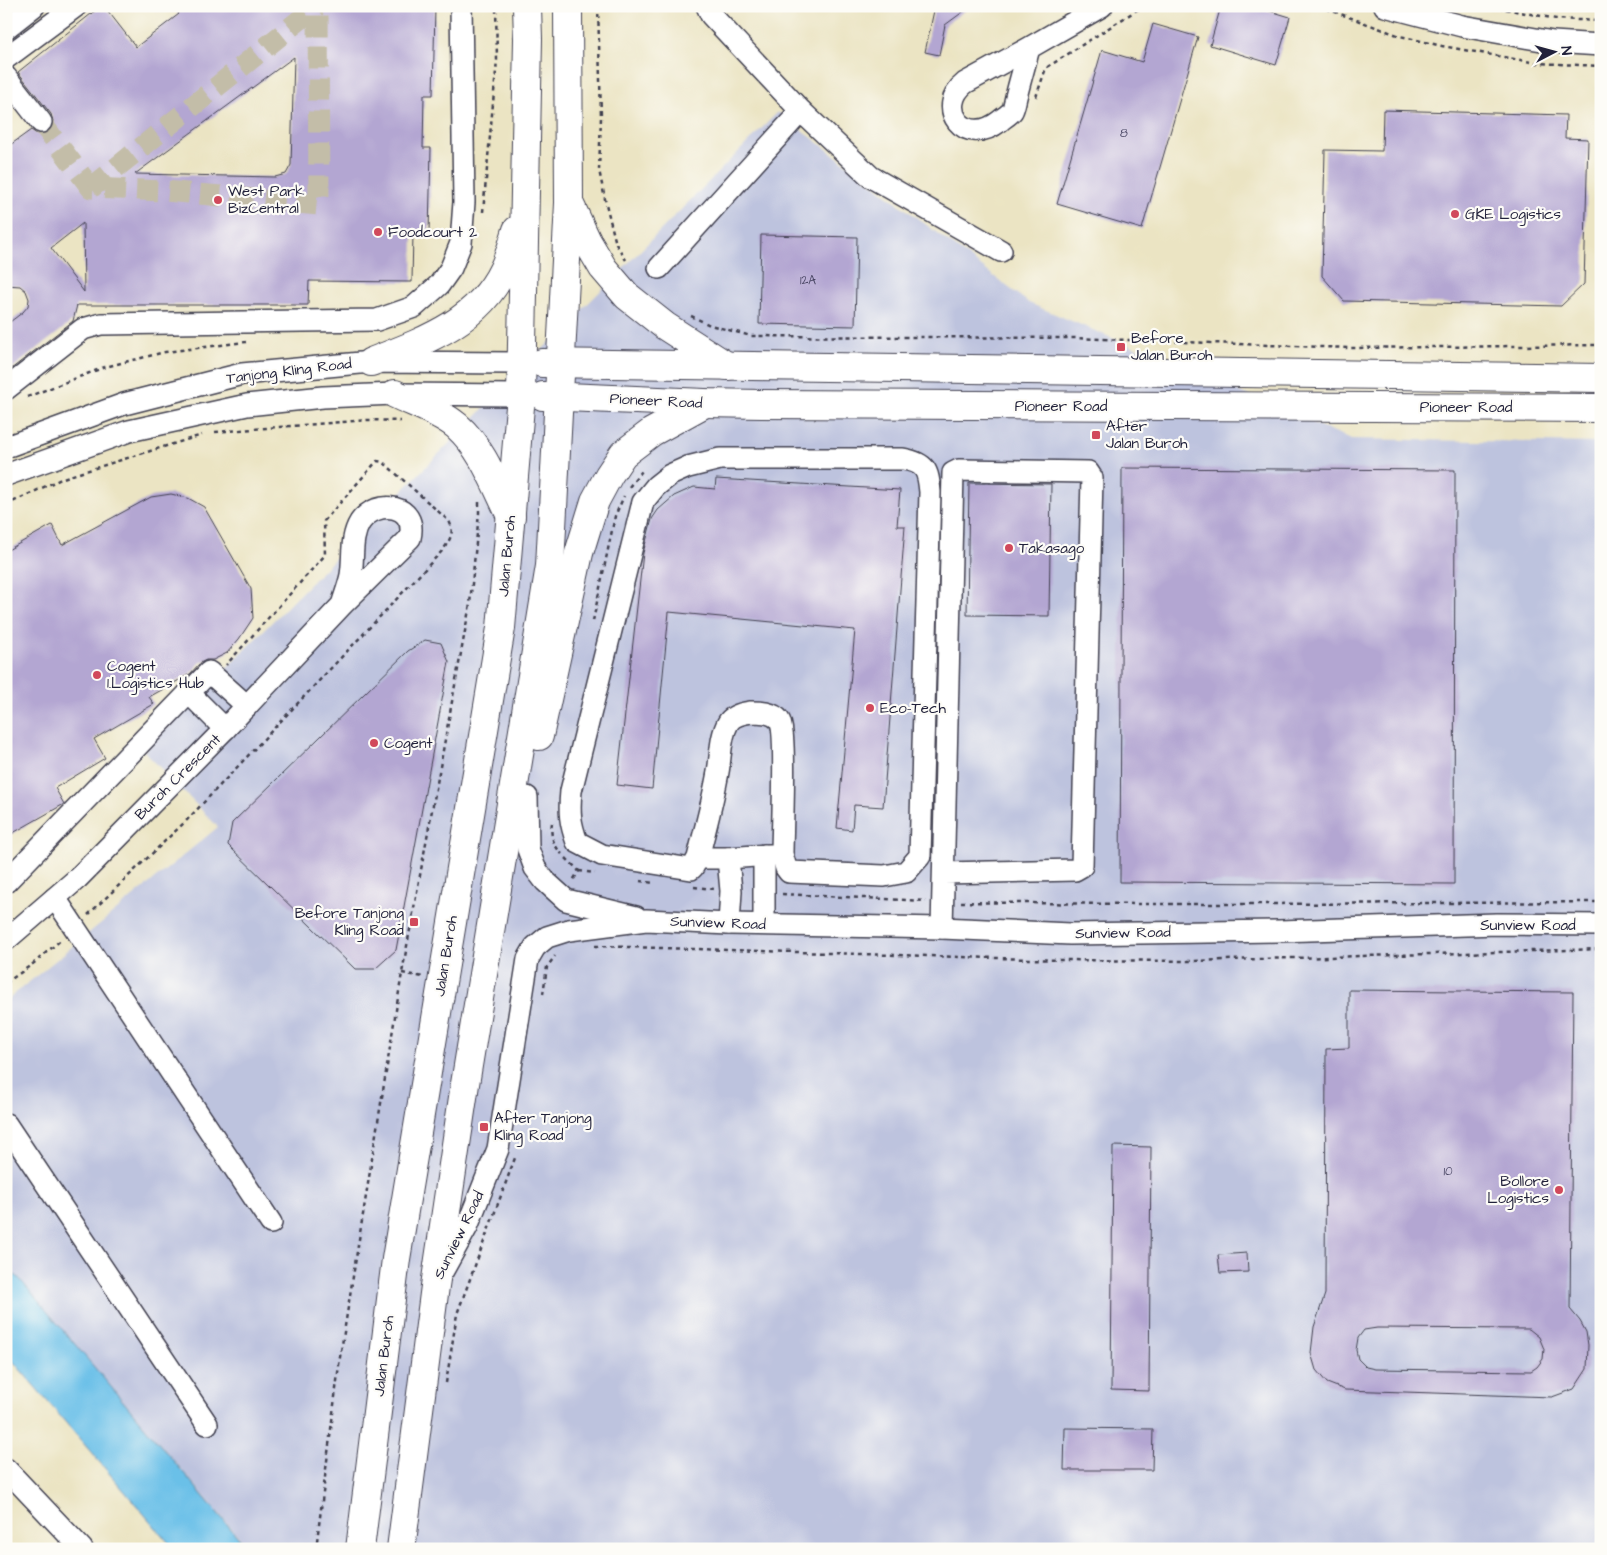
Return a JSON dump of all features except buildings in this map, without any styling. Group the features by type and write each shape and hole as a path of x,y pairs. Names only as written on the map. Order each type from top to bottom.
{"main road":[{"path":"523,363 527,6"},
{"path":"401,1549 435,1286 492,914 550,566 569,203 568,6"},
{"path":"569,203 587,242 603,268 627,296 665,326 727,366"},
{"path":"371,362 441,333 475,309 486,298 503,270 525,206"},
{"name":"Pioneer Road","path":"523,363 1601,378"},
{"name":"Jalan Buroh","path":"360,1549 396,1259 501,628 523,363"},
{"path":"395,394 442,416 457,427 485,463 511,516"},
{"name":"Pioneer Road","path":"521,395 705,403 1601,408"},
{"path":"492,914 527,797 579,552 595,501 609,474 623,454 652,432 705,403"}],"street":[{"path":"6,28 34,6"},
{"path":"6,58 76,6"},
{"path":"15,394 83,329 90,326 101,324 377,320 414,306 439,285 452,268 462,243 464,202 462,6"},
{"path":"707,6 711,15 801,111 871,177 1001,251"},
{"path":"1029,48 1102,6"},
{"path":"1385,6 1471,28 1552,42 1601,45"},
{"path":"6,77 41,122"},
{"path":"659,268 801,111"},
{"name":"Tanjong Kling Road","path":"6,447 124,404 242,374 371,362 523,363"},
{"name":"Tanjong Kling Road","path":"6,475 129,432 247,405 323,397 395,394 521,395"},
{"path":"764,924 764,893 773,854 783,748 782,727 779,720 771,714 748,712 729,720 724,730 718,773 698,858 691,869 602,855 577,842 572,828 569,813 571,791 643,502 656,486 670,475 688,467 720,459 903,459 916,462 928,472 930,492 920,856 906,872 884,876 789,872 773,854"},
{"path":"942,928 953,473 958,470 1085,470 1092,478 1082,866 1075,870 944,873"},
{"name":"Buroh Crescent","path":"6,940 78,878 225,729 342,605"},
{"path":"6,882 188,694 212,675 247,706"},
{"path":"188,694 225,729"},
{"name":"Sunview Road","path":"527,797 528,849 535,868 545,881 566,900 646,920"},
{"path":"698,858 728,858 773,854"},
{"path":"728,858 731,891 729,924"},
{"path":"55,898 270,1223"},
{"name":"Sunview Road","path":"435,1286 467,1227 498,1149 528,959 536,947 547,938 569,930 646,920 729,924 942,928 1070,934 1279,931 1497,924 1601,925"},
{"path":"6,1124 207,1424"},
{"path":"6,1469 82,1549"}],"path":[{"path":"482,221 497,60 496,6"},
{"path":"598,6 600,170 616,244 629,265"},
{"path":"1046,68 1143,6"},
{"path":"1490,6 1556,19 1601,21"},
{"path":"684,312 710,325 751,336 1073,338 1350,348 1601,345"},
{"path":"15,394 105,367 165,352 255,341"},
{"path":"6,505 63,478 211,432 368,420 408,421"},
{"path":"6,983 34,963 75,928 188,819 443,550 452,535 452,527 449,521 382,462 377,461 324,521 325,555 212,675"},
{"path":"316,1549 340,1357 402,973 470,604 479,513 479,493"},
{"path":"579,871 595,872"},
{"path":"640,881 658,884"},
{"path":"685,886 731,891"},
{"path":"764,893 942,902 1110,905 1601,902"},
{"path":"587,946 1062,960 1182,961 1601,948"},
{"path":"6,1541 11,1549"}],"shaded area":[{"path":"778,112 1029,303 1351,439 1601,443 1601,1549 249,1549 18,1277 6,1271 6,1001 218,827 144,751"}],"water":[{"path":"6,1271 18,1277 248,1549 174,1549 6,1353"}],"tunnel":[{"path":"91,188 317,6"},
{"path":"41,122 91,188 166,191 319,205 318,6"}],"place":[{"name":"West Park BizCentral","path":"218,200"},
{"name":"GKE Logistics","path":"1455,214"},
{"name":"Foodcourt 2","path":"378,232"},
{"name":"Before Jalan Buroh","path":"1121,347"},
{"name":"After Jalan Buroh","path":"1096,435"},
{"name":"Takasago","path":"1009,548"},
{"name":"Cogent 1.Logistics Hub","path":"97,675"},
{"name":"Eco-Tech","path":"870,708"},
{"name":"Cogent","path":"374,743"},
{"name":"Before Tanjong Kling Road","path":"414,922"},
{"name":"After Tanjong Kling Road","path":"484,1127"},
{"name":"Bollore Logistics","path":"1559,1190"}]}
